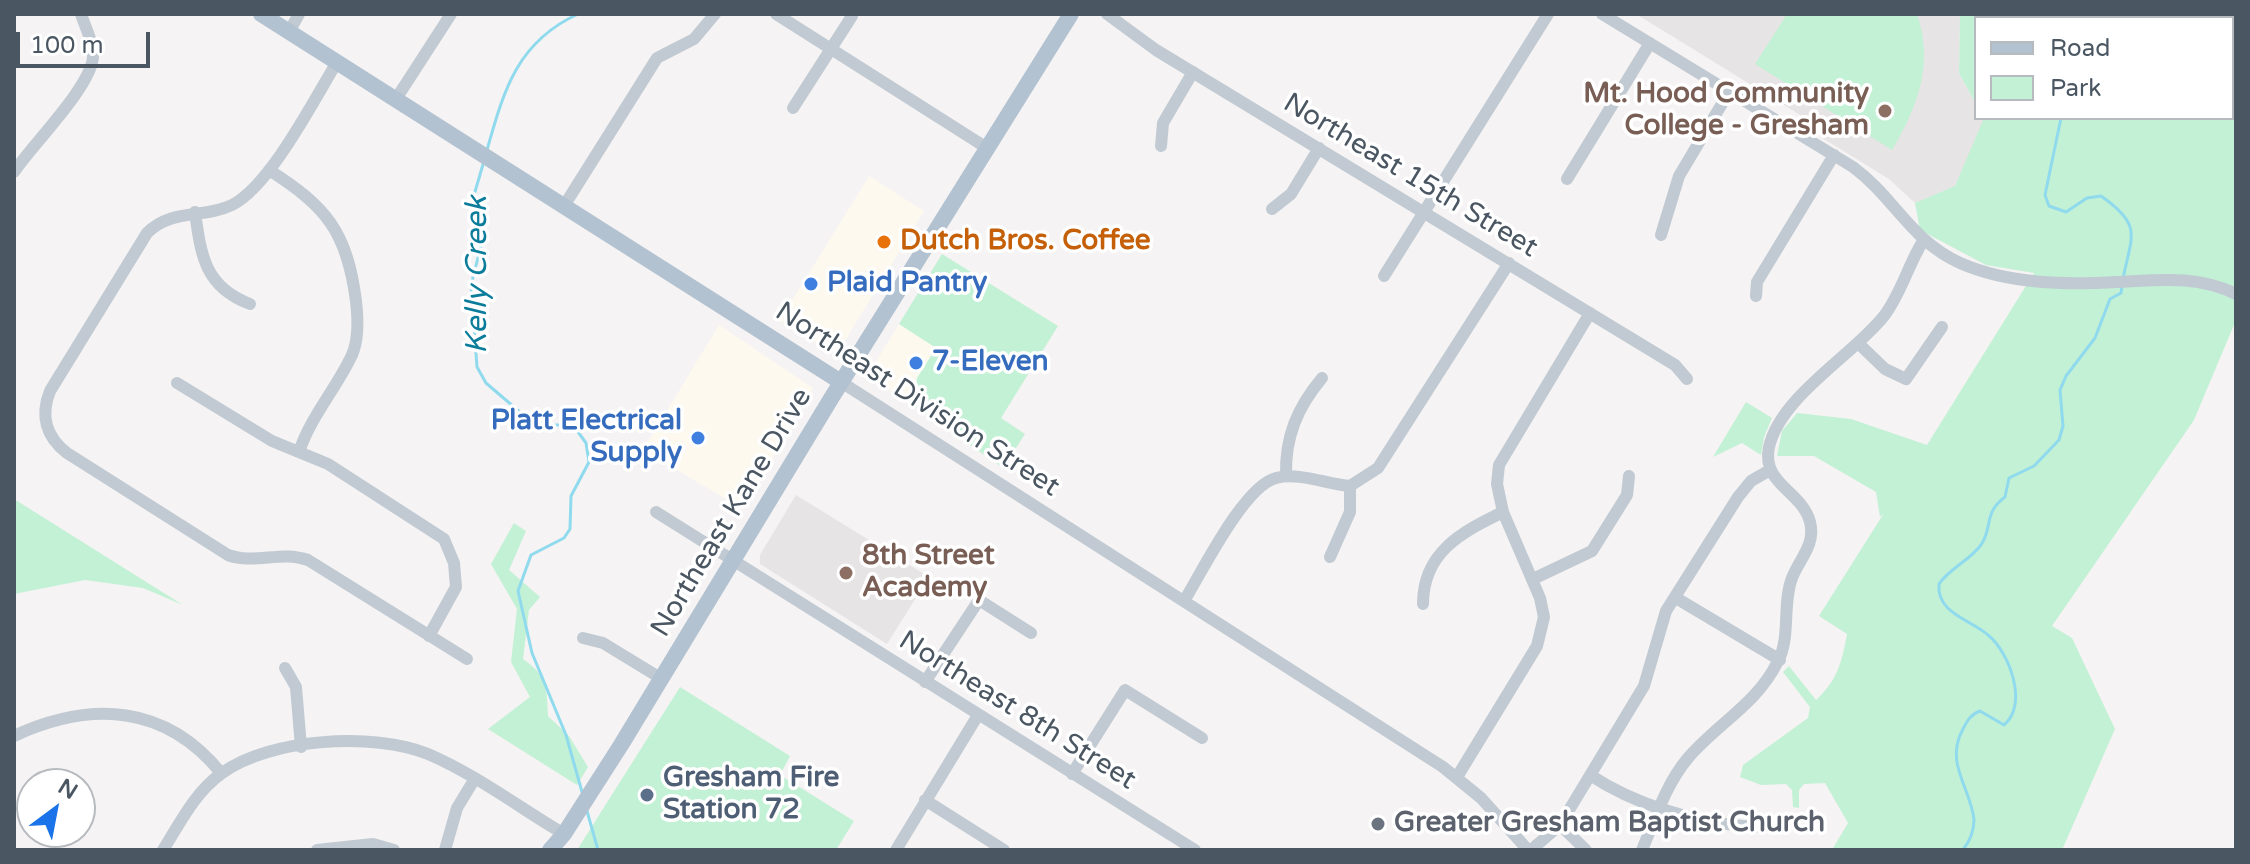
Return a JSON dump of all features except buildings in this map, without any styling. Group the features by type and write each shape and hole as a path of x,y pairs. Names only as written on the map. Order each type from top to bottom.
{"main road":[{"name":"Northeast Division Street","path":"261,14 841,382"},
{"name":"Northeast Kane Drive","path":"550,850 553,842 565,842 841,382 1071,14"}],"street":[{"path":"14,172 50,131 91,64 92,48 81,14"},
{"path":"289,32 299,14"},
{"path":"396,99 451,14"},
{"path":"564,206 657,58 687,43 715,14"},
{"path":"776,14 987,148"},
{"name":"Northeast 15th Street","path":"1107,14 1193,72 1675,365 1687,379"},
{"path":"1384,276 1548,14"},
{"path":"1602,14 1834,155 1871,181 1923,241 1970,267 2022,279 2092,283 2177,279 2219,286 2236,294"},
{"path":"793,108 852,16"},
{"path":"1567,179 1650,43"},
{"path":"337,62 269,170 246,196 231,206 163,220 141,242 50,391 42,432 67,453 228,555 248,560 289,554 308,560 467,659"},
{"path":"1161,146 1163,123 1193,72"},
{"path":"1661,235 1679,176 1729,92"},
{"path":"1272,209 1291,194 1319,148"},
{"path":"1756,296 1757,282 1834,155"},
{"path":"269,170 313,201 339,232 351,268 357,316 352,354 305,433 299,452"},
{"path":"195,212 199,243 216,284 230,296 250,304"},
{"path":"1642,850 1659,808 1688,758 1754,697 1780,660 1789,592 1805,556 1811,531 1802,505 1770,470 1769,449 1781,422 1892,304 1923,241"},
{"path":"1184,601 1254,492 1268,481 1286,476 1350,486 1378,468 1421,396 1438,379 1509,263"},
{"path":"1457,777 1537,646 1544,617 1533,579 1503,512 1497,484 1503,454 1590,313"},
{"path":"1858,343 1885,369 1906,379 1942,327"},
{"path":"1286,476 1289,433 1322,378"},
{"name":"Northeast Division Street","path":"841,382 1457,777 1493,809 1530,850"},
{"path":"177,383 272,441 328,464 444,539 454,563 456,587 429,636"},
{"path":"1530,850 1560,825 1644,686 1659,625 1738,497 1751,481 1770,470"},
{"path":"1533,579 1592,551 1627,495 1629,476"},
{"path":"1330,557 1350,512 1350,486"},
{"name":"Northeast 8th Street","path":"656,512 1195,850"},
{"path":"1423,604 1425,579 1442,549 1461,532 1503,512"},
{"path":"1676,598 1780,660"},
{"path":"925,682 979,600 1031,633"},
{"path":"583,638 603,643 662,679"},
{"path":"285,668 296,687 301,747"},
{"path":"1072,774 1125,690 1202,738"},
{"path":"14,736 93,715 128,715 158,722 183,735 221,773"},
{"path":"896,850 978,715"},
{"path":"163,850 195,800 221,773 257,755 301,747 370,741 390,743 427,754 474,780 565,842"},
{"path":"1590,775 1616,793 1659,808 1745,827 1794,823"},
{"path":"445,850 457,808 474,780"},
{"path":"925,800 1004,850"},
{"path":"1560,825 1586,850"},
{"path":"317,850 373,844 394,850"}],"shaded area":[{"name":"Mt. Hood Community College - Gresham","path":"1636,14 1960,14 1959,73 1974,100 1974,120 1986,121 1955,187 1915,203 1889,179 1819,136 1823,129"},
{"path":"869,176 924,211 840,349 831,352 780,320"},
{"path":"899,324 937,348 917,378 914,406 867,376"},
{"path":"719,325 813,388 743,509 643,450"},
{"name":"8th Street Academy","path":"796,495 929,577 887,644 760,564 760,555"}],"green space":[{"path":"1787,14 1917,14 1924,50 1921,84 1892,150 1755,64"},
{"path":"1960,14 2236,14 2236,320 2194,420 2052,626 2072,638 2115,729 2062,850 1832,850 1848,823 1825,783 1804,784 1799,790 1799,808 1793,807 1792,790 1786,784 1761,785 1740,777 1743,765 1808,718 1810,707 1783,672 1789,666 1816,700 1834,678 1847,634 1819,616 1884,513 1880,517 1876,492 1814,456 1777,456 1782,431 1797,413 1851,419 1927,445 2034,273 1986,265 1920,230 1915,203 1955,186 1983,120 2234,120 2234,16 1974,16 1974,100 1959,73"},
{"path":"942,254 1058,326 1001,418 1025,434 1003,468 914,406 917,378 936,348 899,324"},
{"path":"1746,402 1772,418 1761,455 1742,443 1713,457"},
{"path":"14,499 183,605 143,588 85,580 14,594"},
{"path":"514,523 526,531 509,570 540,597 529,610 523,659 537,671 544,683 548,716 569,736 588,767 577,785 488,729 530,697 511,662 517,609 491,564"},
{"path":"680,687 790,756 780,775 854,821 836,850 577,850"}],"waterway":[{"name":"Kelly Creek","path":"487,150 500,107 516,70 540,39 578,14"},
{"path":"2061,120 2045,195 2049,206 2066,212 2087,198 2101,196 2115,206 2129,224 2131,233 2123,279"},
{"name":"Kelly Creek","path":"484,161 472,202 482,242 471,285 477,367 486,383 521,413 547,425 573,425 586,443 589,462 571,496 570,529 564,538 531,555 518,591 532,653 566,735 582,792"},
{"path":"1963,850 1971,836 1974,820 1957,764 1958,741 1968,721 1980,711 2004,725 2011,716 2015,692 2009,665 1996,643 1949,609 1943,602 1939,584 1985,539 1991,515 2005,497 2009,478 2034,466 2059,440 2063,426 2060,390 2066,376 2095,338 2110,299 2121,293 2122,286"},
{"name":"Kelly Creek","path":"587,811 598,850"}],"place":[{"name":"Mt. Hood Community College - Gresham","path":"1885,111"},
{"name":"Dutch Bros. Coffee","path":"884,242"},
{"name":"Plaid Pantry","path":"811,284"},
{"name":"7-Eleven","path":"916,363"},
{"name":"Platt Electrical Supply","path":"698,438"},
{"name":"8th Street Academy","path":"846,573"},
{"name":"Gresham Fire Station 72","path":"647,795"},
{"name":"Greater Gresham Baptist Church","path":"1378,824"}]}
